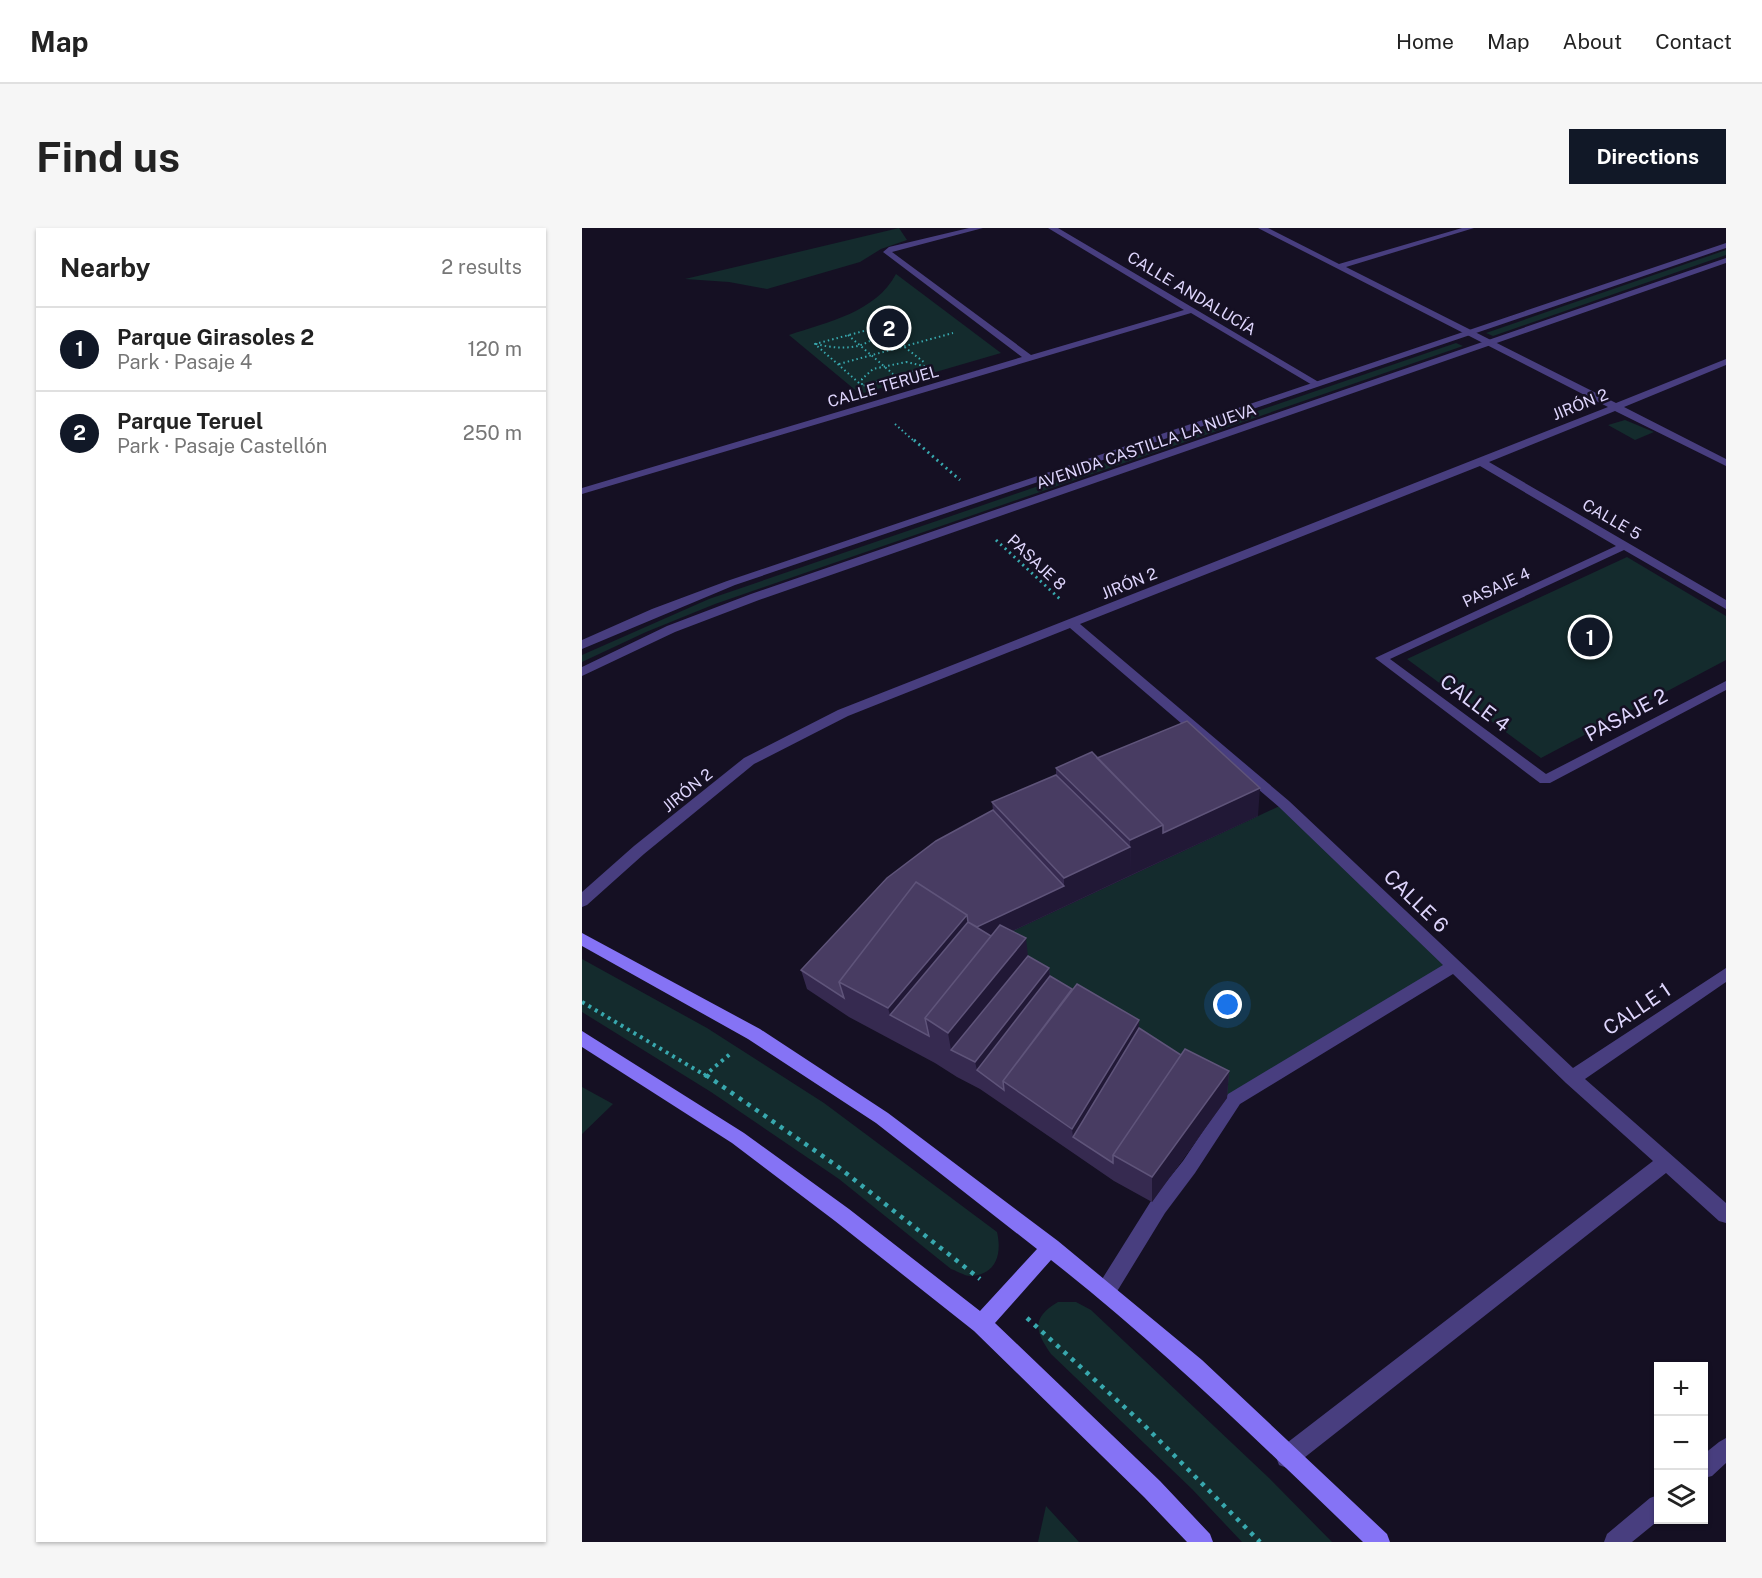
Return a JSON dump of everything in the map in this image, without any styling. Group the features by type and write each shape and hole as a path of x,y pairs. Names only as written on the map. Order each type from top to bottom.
{"main road":[{"path":"582,939 754,1034 882,1118 1106,1291 1195,1367 1287,1457 1379,1542"},
{"path":"582,1038 738,1138 842,1215 981,1324 1152,1489 1202,1542"},
{"path":"981,1324 1051,1247"}],"street":[{"path":"979,228 887,252 1030,359"},
{"name":"CALLE ANDALUCÍA","path":"1052,228 1317,384"},
{"path":"1262,228 1726,463"},
{"path":"1338,267 1470,228"},
{"name":"AVENIDA CASTILLA LA NUEVA","path":"582,645 656,612 731,583 1726,245"},
{"name":"AVENIDA CASTILLA LA NUEVA","path":"582,672 671,629 755,597 1726,260"},
{"name":"CALLE TERUEL","path":"582,491 1192,310"},
{"name":"JIRÓN 2","path":"582,901 639,850 749,761 843,713 1481,462 1726,362"},
{"name":"CALLE 5","path":"1481,462 1726,605"},
{"name":"PASAJE 4","path":"1382,658 1625,546"},
{"name":"CALLE 6","path":"1077,622 1284,804 1572,1078 1726,1215"},
{"name":"CALLE 4","path":"1382,658 1545,780"},
{"name":"PASAJE 2","path":"1545,780 1726,685"},
{"path":"1185,746 1207,737"},
{"path":"1106,1291 1158,1207 1189,1167 1234,1099 1454,966"},
{"name":"CALLE 1","path":"1572,1078 1726,974"},
{"path":"1287,1457 1666,1162"},
{"path":"1708,1465 1726,1449"},
{"path":"1615,1542 1654,1510"}],"path":[{"path":"838,364 983,325"},
{"path":"862,386 862,379 866,374 883,365 906,362 929,367 879,327"},
{"path":"815,344 879,327"},
{"path":"815,344 837,348 860,345 876,337 879,327"},
{"path":"848,335 896,376"},
{"path":"815,344 862,386 884,414 965,485 973,501"},
{"name":"PASAJE 8","path":"982,519 990,535 1077,622"},
{"path":"678,1098 754,1034"}],"green space":[{"path":"899,228 907,240 881,249 860,262 767,289 729,282 685,279"},
{"path":"1726,250 1726,255 1493,336 1486,333"},
{"path":"896,274 1001,353 860,394 789,335 835,320 864,307 887,287"},
{"path":"1456,343 1463,346 715,604 646,632 582,662 582,655 709,599"},
{"path":"1625,420 1654,432 1635,440 1608,425"},
{"path":"1627,557 1726,616 1726,660 1541,758 1407,659"},
{"path":"1284,804 1454,966 1234,1099 1184,1076 1079,1011 1002,936"},
{"path":"582,959 707,1028 824,1103 997,1232 999,1248 996,1262 986,1272 979,1275 970,1276 951,1269 839,1179 711,1092 582,1012"},
{"path":"582,1087 613,1104 582,1134"},
{"path":"1058,1302 1076,1302 1091,1310 1269,1478 1332,1542 1242,1542 1192,1489 1051,1354 1039,1332 1038,1325 1043,1314"},
{"path":"1046,1506 1079,1542 1038,1542"}],"building":[{"path":"1187,721 1260,788 1163,833 1163,825 1097,758"},
{"path":"1092,752 1163,825 1130,840 1056,768"},
{"path":"1056,775 1130,847 1064,878 992,802"},
{"path":"993,810 1064,886 977,927 968,922 967,915 916,882 839,982 844,998 801,970 887,878 936,841"},
{"path":"916,882 967,915 888,1008 839,982"},
{"path":"968,922 991,936 925,1018 929,1036 890,1015"},
{"path":"1000,925 1026,938 948,1033 925,1018"},
{"path":"1028,956 1049,968 975,1062 951,1050"},
{"path":"1050,976 1072,989 1003,1081 1004,1090 977,1070"},
{"path":"1077,984 1139,1020 1072,1129 1003,1081"},
{"path":"1139,1028 1181,1055 1113,1155 1113,1163 1073,1137"},
{"path":"1185,1049 1229,1071 1152,1177 1113,1155"}],"place":[{"name":"Parque Teruel","path":"889,328"},
{"name":"Parque Girasoles 2","path":"1590,637"}]}
